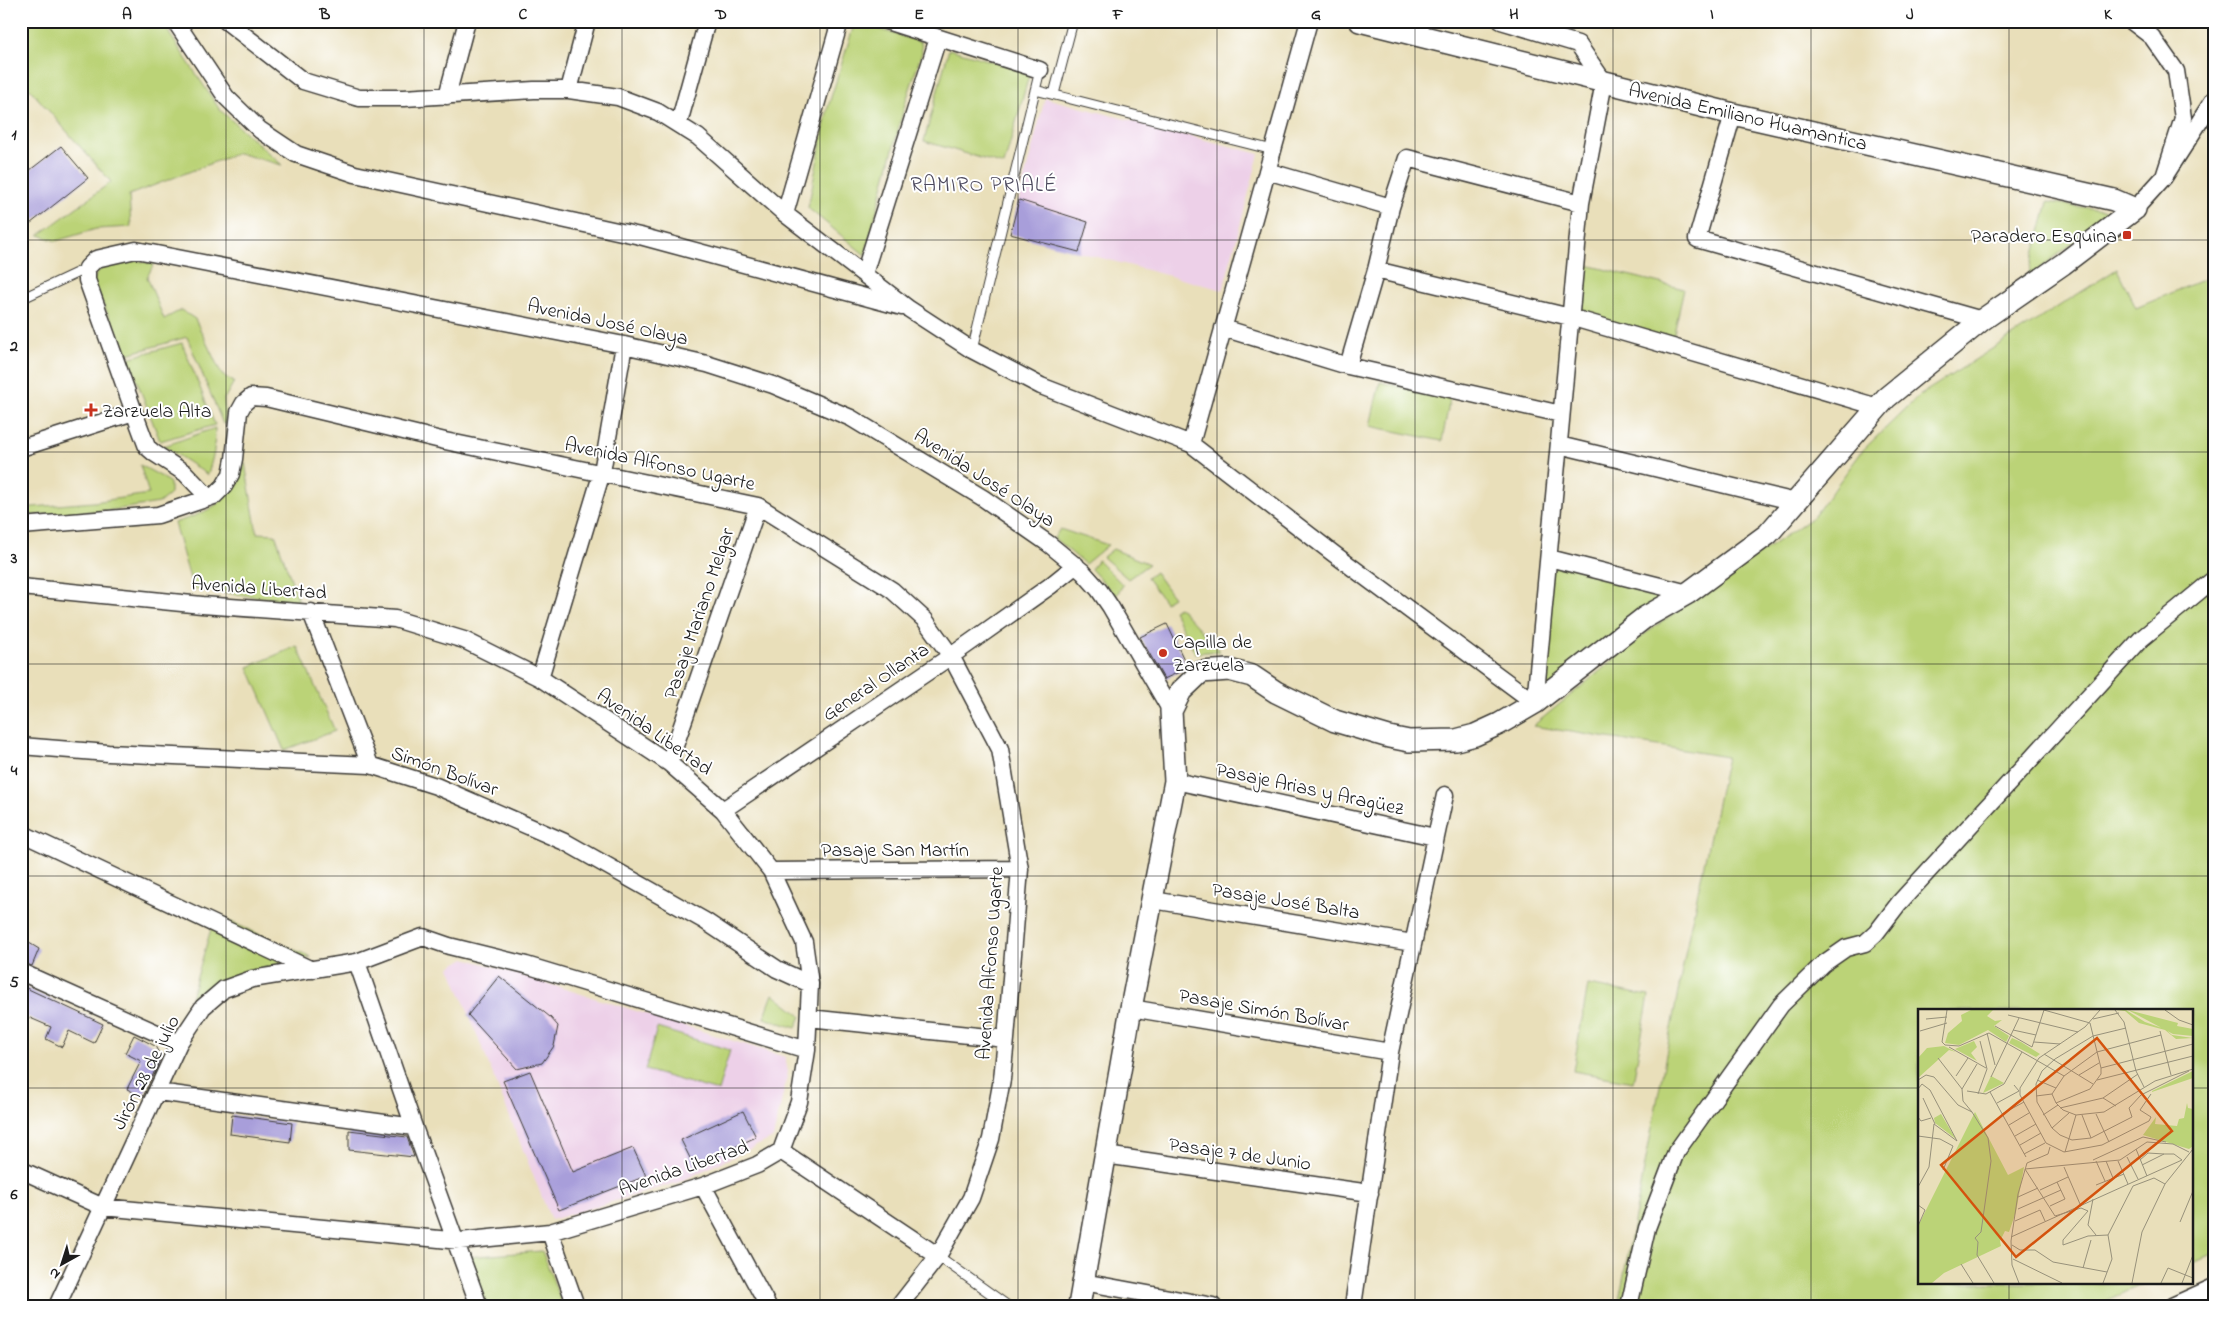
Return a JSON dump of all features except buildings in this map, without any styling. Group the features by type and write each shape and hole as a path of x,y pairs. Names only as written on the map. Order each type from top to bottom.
{"street":[{"path":"175,21 226,97 260,130 296,154 355,174 640,236 909,309"},
{"path":"226,21 302,81 359,98 569,90 618,97 658,112 698,136 785,214 909,309 972,350 1041,386 1192,444 1334,554 1535,703"},
{"path":"447,96 468,21"},
{"path":"569,90 587,21"},
{"path":"679,123 707,21"},
{"path":"785,214 840,21"},
{"path":"886,21 1040,70"},
{"path":"1192,444 1309,21"},
{"name":"Avenida Emiliano Huamantica","path":"1360,21 1734,114 2114,200 2135,209"},
{"path":"1501,21 1578,44 1604,82 1581,203 1535,703"},
{"path":"2131,21 2152,37 2176,71 2183,118 2164,177"},
{"path":"864,274 938,38"},
{"path":"1079,1306 1131,1008 1176,781 1171,711 1181,691 1200,672 1229,670 1252,676 1276,692 1335,721 1358,730 1409,740 1456,740 1475,735 1535,703 1644,618 1688,593 1768,534 1886,398 1982,320 2063,264 2135,209 2164,177 2214,100"},
{"path":"1734,114 1697,239 1982,320"},
{"path":"1348,366 1376,270 1391,207 1407,158 1581,203"},
{"path":"1267,171 1391,207"},
{"name":"Avenida José Olaya","path":"87,268 96,259 136,250 624,345 708,364 773,385 851,418 983,498 1076,566 1099,590 1171,711"},
{"path":"21,526 158,516 209,498 185,473 154,454 147,447 87,280 87,268"},
{"path":"1376,270 1570,318 1878,407"},
{"path":"1224,328 1348,366 1561,414"},
{"path":"540,678 602,472 624,345"},
{"name":"Avenida Alfonso Ugarte","path":"209,498 218,494 228,480 234,459 238,412 251,397 266,398 445,440 758,506 892,590 925,620 951,656 1000,748 1020,869 1006,1040 991,1139 971,1198 938,1256 899,1306"},
{"path":"21,448 134,412"},
{"path":"1559,445 1796,502"},
{"name":"Pasaje Mariano Melgar","path":"669,763 758,506"},
{"path":"1549,558 1688,593"},
{"name":"General Ollanta","path":"723,810 951,656 1076,566"},
{"path":"1629,1306 1647,1228 1676,1152 1781,1005 1823,964 1846,948 1865,942 1876,933 1899,903 2141,639 2214,579"},
{"name":"Avenida Libertad","path":"21,588 202,605 395,619 464,640 540,678 669,763 723,810 771,871 804,942 810,984 810,1018 799,1102 781,1152 757,1165 703,1186 550,1232 455,1241 103,1207 21,1170"},
{"path":"311,612 370,765"},
{"name":"Simón Bolívar","path":"21,746 137,754 370,765 436,786 567,843 705,920 777,969 810,984"},
{"name":"Pasaje Arias y Aragüez","path":"1176,781 1435,837"},
{"path":"1354,1306 1390,1052 1412,942 1445,795"},
{"path":"21,833 312,970"},
{"name":"Pasaje San Martín","path":"771,871 1020,869"},
{"name":"Pasaje José Balta","path":"1153,900 1412,942"},
{"name":"Jirón 28 de julio","path":"57,1306 179,1044 203,1007 224,989 252,979 357,962 423,937 449,946 526,965 807,1050"},
{"path":"357,962 414,1128 479,1306"},
{"path":"21,972 179,1044"},
{"name":"Pasaje Simón Bolívar","path":"1131,1008 1390,1052"},
{"path":"810,1018 1006,1040"},
{"path":"158,1092 414,1128"},
{"path":"781,1152 938,1256"},
{"name":"Pasaje 7 de Junio","path":"1105,1155 1370,1193"},
{"path":"703,1186 768,1306"},
{"path":"550,1232 576,1306"},
{"path":"1083,1282 1213,1306"},
{"path":"2172,1306 2214,1286"}],"lane":[{"path":"1054,94 1073,21"},
{"path":"972,350 1040,70"},
{"path":"1035,90 1273,150"},
{"path":"21,299 87,268"},
{"path":"938,1256 1008,1306"}],"shaded area":[{"path":"1045,98 1259,154 1223,290 1010,234"},
{"path":"465,958 785,1057 788,1072 773,1138 679,1182 551,1220 450,967"}],"green space":[{"path":"21,21 161,21 220,110 282,165 238,153 129,195 131,227 96,229 56,241 39,235 111,182 21,79"},
{"path":"855,22 921,42 922,52 905,104 865,255 808,208 828,107"},
{"path":"949,49 1030,72 1004,165 924,141"},
{"path":"2048,202 2115,212 2028,277"},
{"path":"135,260 154,264 147,277 164,319 181,310 195,319 222,375 234,382 224,399 226,423 223,424 187,337 128,354 94,286 97,273 102,268 114,263"},
{"path":"1587,265 1684,289 1672,342 1570,317"},
{"path":"2117,269 2136,308 2214,275 2214,1254 2192,1264 2192,1009 1918,1009 1918,1284 2144,1284 2093,1306 1618,1306 1689,934 1727,757 1533,726 1646,633 1814,516 1863,450 1920,395"},
{"path":"182,343 215,425 160,441 128,358"},
{"path":"1380,382 1450,398 1442,441 1370,426"},
{"path":"215,428 214,452 208,475 164,446"},
{"path":"245,463 257,533 275,534 299,602 193,589 174,523 200,514 218,503 226,496 239,477"},
{"path":"140,465 170,483 170,494 159,503 113,510 21,516 21,508 94,502 149,494"},
{"path":"1060,529 1108,545 1085,564 1054,538"},
{"path":"1113,549 1149,564 1128,579 1103,557"},
{"path":"1549,558 1688,593 1535,703"},
{"path":"1098,560 1123,585 1116,596 1091,569"},
{"path":"1155,572 1173,597 1165,602 1147,578"},
{"path":"1179,607 1220,651 1195,653 1173,610"},
{"path":"297,646 335,731 284,750 248,667"},
{"path":"215,915 311,957 221,987 198,1002 190,1001"},
{"path":"1588,985 1649,996 1633,1082 1573,1071"},
{"path":"773,994 801,1016 796,1028 764,1018"},
{"path":"657,1028 730,1050 718,1091 645,1070"},
{"path":"542,1251 563,1306 485,1306 467,1257"}],"place":[{"name":"Paradero Esquina","path":"2127,235"},
{"name":"Zarzuela Alta","path":"91,410"},
{"name":"Capilla de Zarzuela","path":"1163,653"}],"district":[{"name":"RAMIRO PRIALÉ","path":"984,184"}]}
